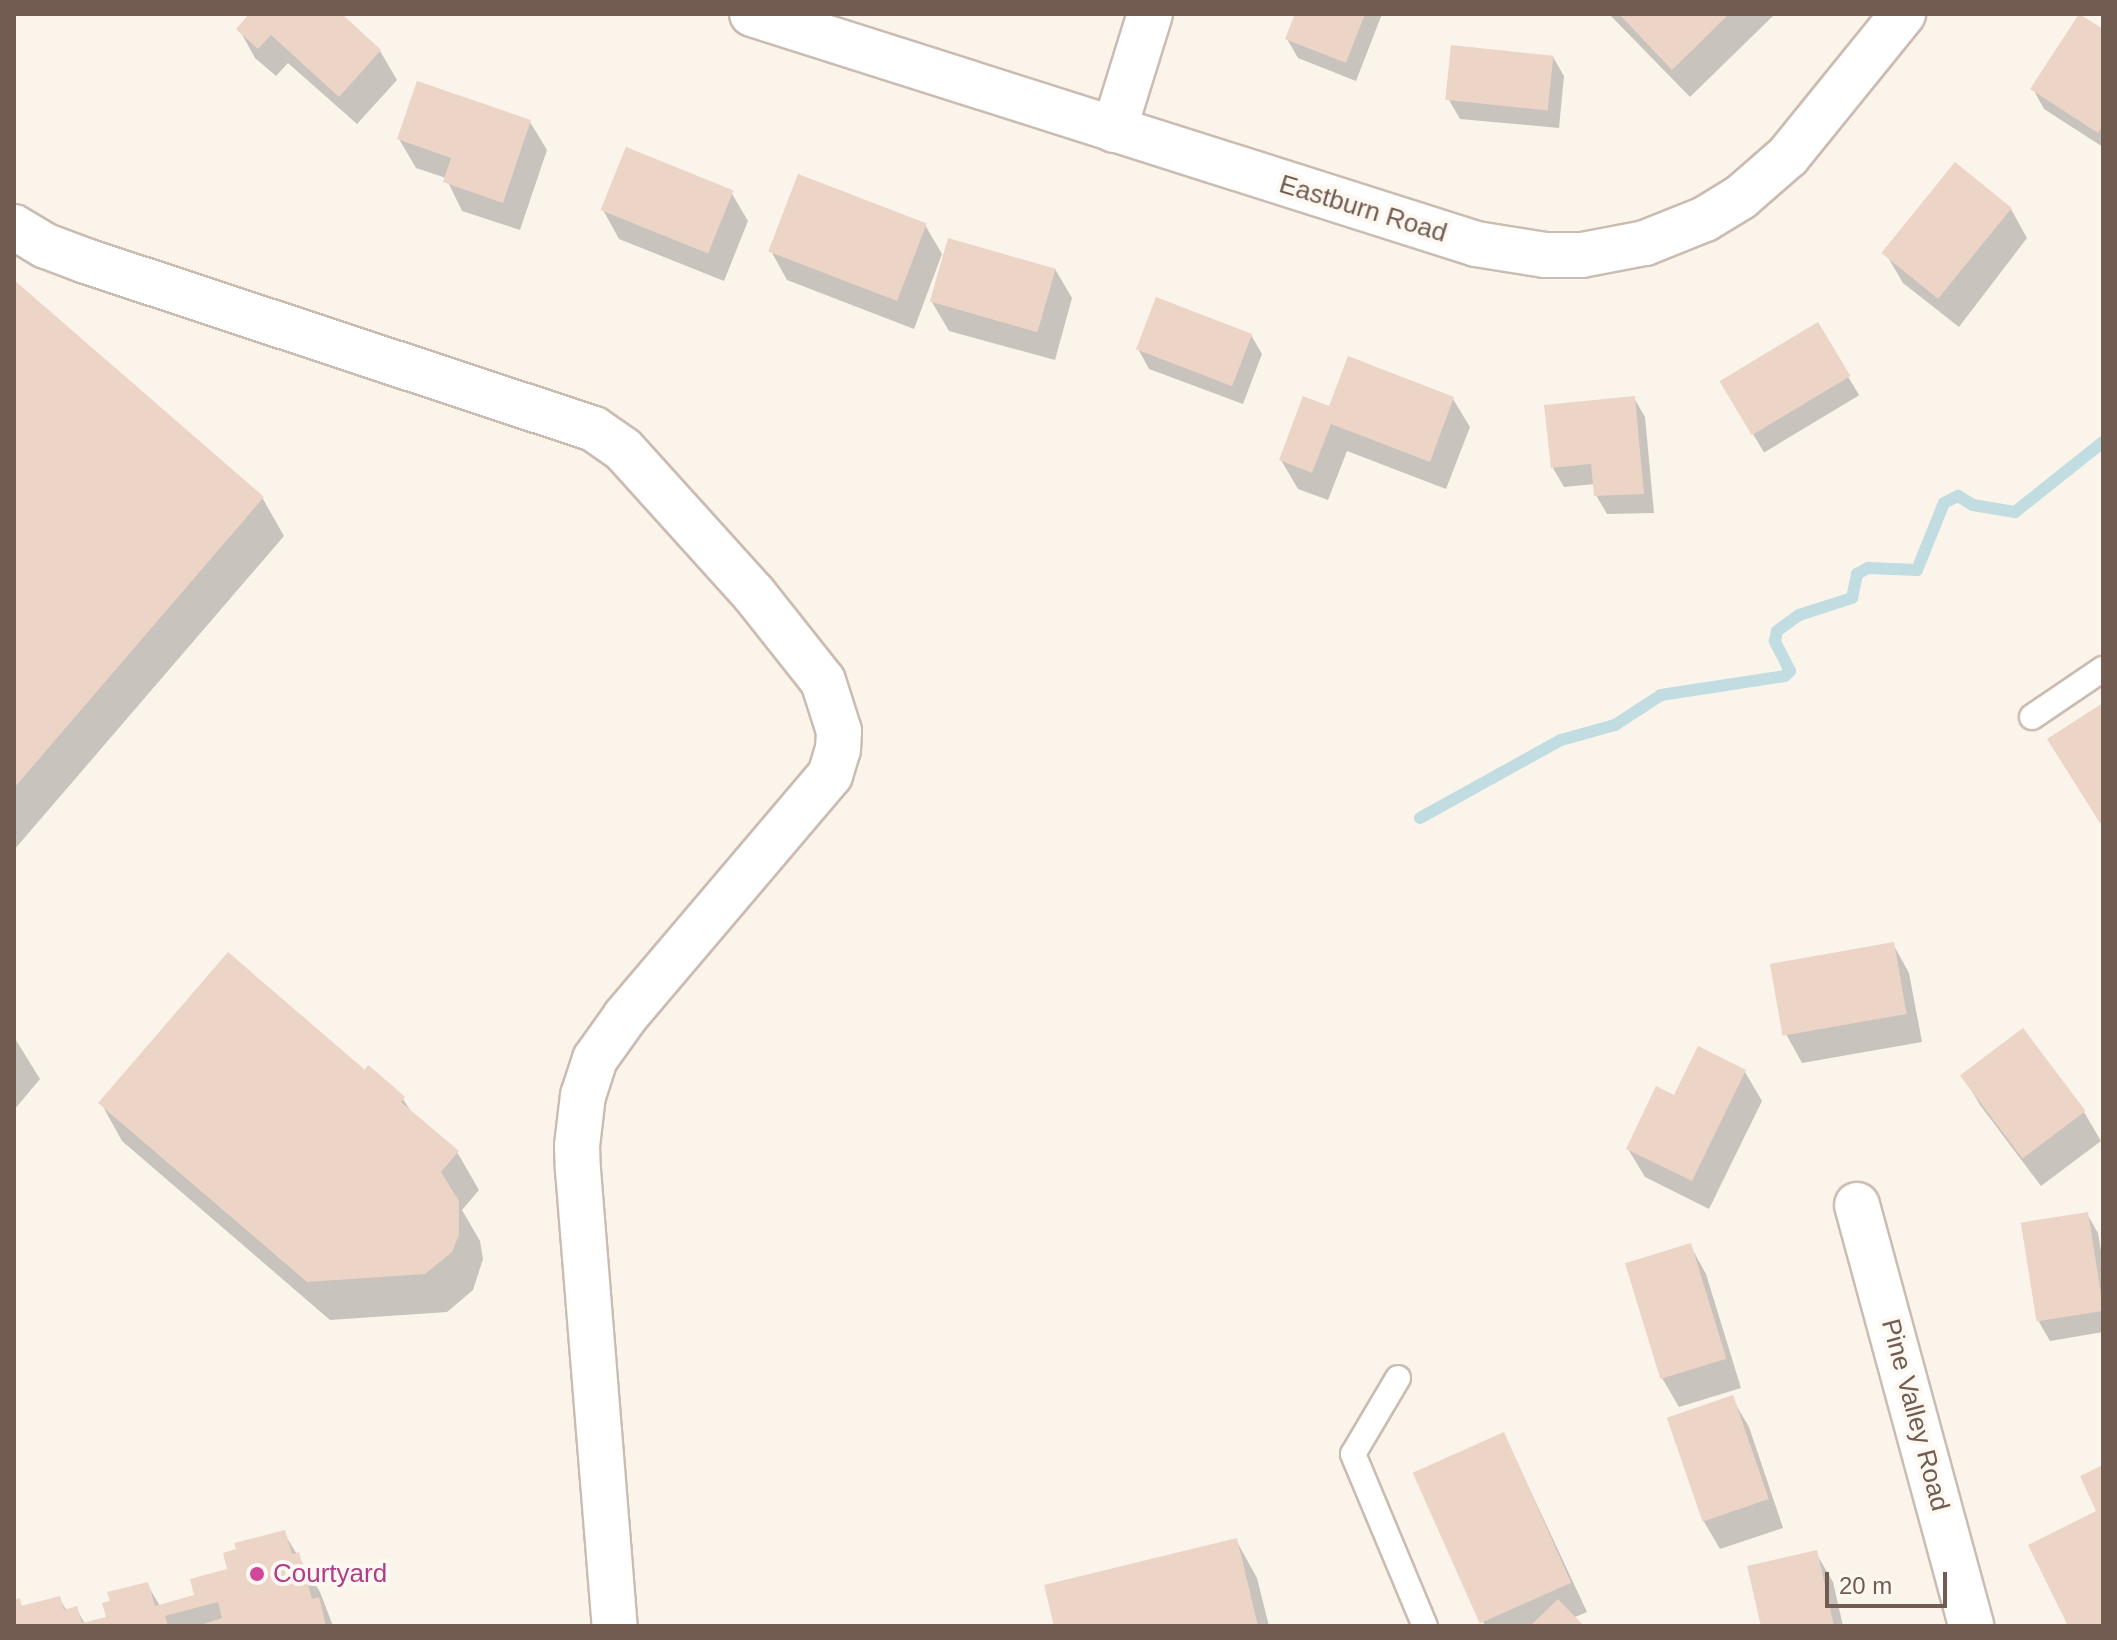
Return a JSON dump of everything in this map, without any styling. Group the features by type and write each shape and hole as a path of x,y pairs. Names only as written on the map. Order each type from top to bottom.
{"street":[{"name":"Eastburn Road","path":"752,14 1476,244 1545,255 1582,255 1645,243 1705,219 1741,197 1788,156 1903,14"},
{"path":"1114,130 1150,14"},
{"path":"14,227 67,254 594,429 623,449 754,594 823,681 839,731 838,749 830,775 625,1017 595,1059 583,1095 577,1146 578,1170 615,1626"},
{"name":"Pine Valley Road","path":"1857,1205 1971,1626"}],"lane":[{"path":"2032,717 2103,669"},
{"path":"1398,1378 1353,1454 1425,1626"}],"building":[{"path":"249,14 342,14 381,50 339,97 271,35 258,49 236,29"},
{"path":"1295,14 1365,14 1346,63 1285,39"},
{"path":"1619,14 1729,14 1672,70"},
{"path":"2079,14 2103,29 2103,126 2098,133 2030,89"},
{"path":"1451,45 1553,56 1548,110 1445,100"},
{"path":"417,81 531,120 503,203 443,182 451,158 397,139"},
{"path":"626,147 734,190 708,254 601,210"},
{"path":"1955,162 2012,208 1938,299 1881,253"},
{"path":"798,174 927,223 897,301 768,251"},
{"path":"948,238 1056,269 1037,332 930,301"},
{"path":"14,280 264,497 14,788"},
{"path":"1156,297 1252,334 1232,386 1136,349"},
{"path":"1818,322 1850,376 1752,435 1719,381"},
{"path":"1348,356 1454,397 1430,462 1331,424 1312,473 1279,460 1303,396 1329,406"},
{"path":"1635,396 1644,494 1594,496 1591,464 1551,468 1544,405"},
{"path":"2103,703 2103,821 2100,823 2047,739"},
{"path":"1894,942 1907,1014 1783,1036 1770,964"},
{"path":"228,952 365,1070 368,1065 387,1081 405,1097 401,1102 459,1151 441,1172 459,1201 459,1235 452,1252 425,1274 307,1282 98,1103"},
{"path":"2023,1028 2086,1111 2022,1159 1960,1076"},
{"path":"1698,1046 1746,1070 1692,1181 1626,1149 1656,1086 1674,1095"},
{"path":"2088,1212 2103,1311 2036,1321 2021,1223"},
{"path":"1691,1243 1726,1359 1660,1379 1625,1263"},
{"path":"1733,1395 1769,1499 1703,1522 1667,1418"},
{"path":"1504,1432 1571,1583 1480,1623 1413,1473"},
{"path":"2103,1465 2103,1626 2068,1626 2028,1545 2096,1511 2080,1476"},
{"name":"Courtyard","path":"285,1530 292,1554 299,1552 312,1599 319,1597 326,1626 197,1626 222,1618 218,1602 165,1616 168,1626 14,1626 14,1600 20,1598 21,1606 60,1596 64,1610 77,1606 82,1623 106,1617 102,1603 110,1601 107,1592 148,1582 155,1606 194,1595 190,1579 227,1569 223,1553 236,1549 234,1543"},
{"path":"1237,1538 1258,1626 1054,1626 1044,1585"},
{"path":"1817,1550 1834,1626 1761,1626 1747,1566"},
{"path":"1558,1599 1584,1626 1530,1626"}],"waterway":[{"path":"1420,818 1561,740 1615,725 1661,695 1785,676 1790,671 1775,641 1777,631 1799,615 1852,598 1857,574 1868,568 1917,570 1944,503 1958,496 1973,505 2015,512 2103,442"}],"place":[{"name":"Courtyard","path":"257,1574"}]}
